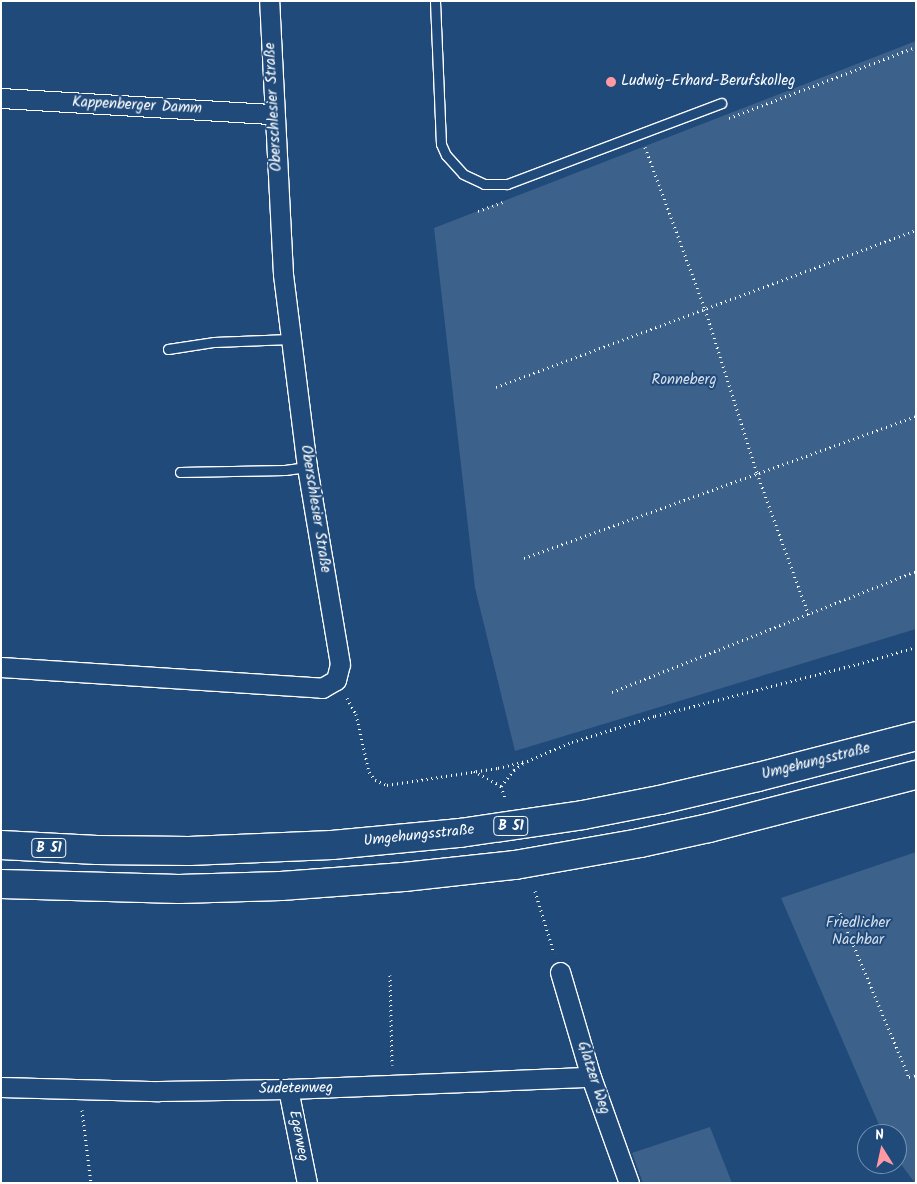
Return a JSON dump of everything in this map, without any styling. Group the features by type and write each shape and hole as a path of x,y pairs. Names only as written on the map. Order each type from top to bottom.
{"highway":[{"name":"Umgehungsstraße","path":"1,845 98,850 198,851 332,845 460,833 583,815 660,800 916,736"},
{"path":"1,884 179,889 281,886 385,879 515,865 640,843 709,828 916,775"}],"street":[{"name":"Oberschlesier Straße","path":"269,1 273,114 283,274 307,466 340,664 336,680"},
{"name":"Kappenberger Damm","path":"1,98 273,114"},
{"path":"1,667 322,688 336,680"},
{"name":"Glatzer Weg","path":"560,972 591,1077 629,1183"},
{"name":"Sudetenweg","path":"1,1087 79,1090 288,1089 591,1077"},
{"name":"Egerweg","path":"288,1089 307,1183"}],"lane":[{"path":"435,1 441,144 446,155 463,174 484,184 506,184 721,103"},
{"path":"168,349 214,342 290,339"},
{"path":"180,472 285,470 307,466"}],"path":[{"path":"646,150 705,309 757,473 809,616"},
{"path":"496,387 916,230"},
{"path":"524,558 916,416"},
{"path":"612,692 809,616 916,571"},
{"path":"501,786 514,770 527,761 572,742 655,716 858,664 916,647"},
{"path":"336,680 356,714 369,772 375,780 387,785 527,761"},
{"path":"474,771 501,786 505,798"},
{"path":"536,892 560,972"},
{"path":"840,913 909,1077 916,1075"},
{"path":"390,975 393,1086"},
{"path":"79,1090 91,1183"}],"green space":[{"name":"Ronneberg","path":"916,41 916,629 515,751 475,588 434,228"},
{"name":"Friedlicher Nachbar","path":"916,852 916,1183 907,1172 907,1124 879,1124 781,898"},
{"path":"710,1127 732,1183 643,1183 632,1153"}],"place":[{"name":"Ludwig-Erhard-Berufskolleg","path":"611,82"}]}
